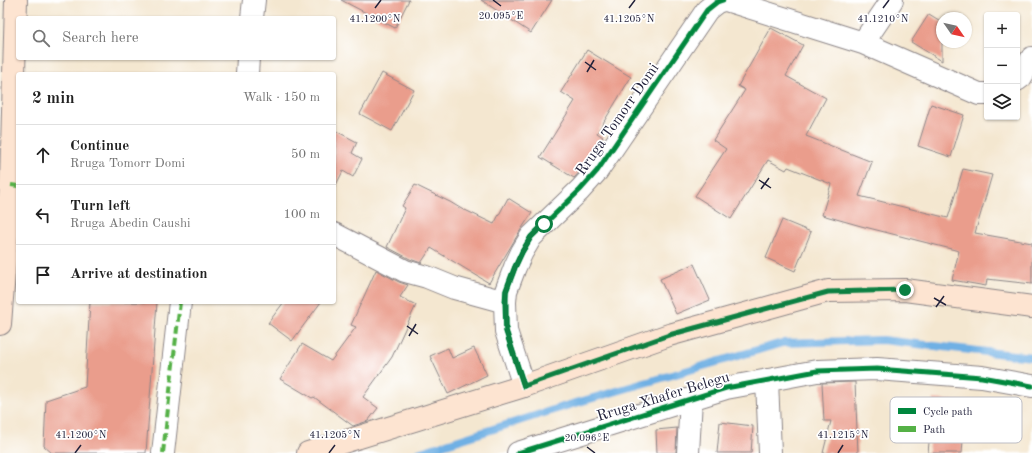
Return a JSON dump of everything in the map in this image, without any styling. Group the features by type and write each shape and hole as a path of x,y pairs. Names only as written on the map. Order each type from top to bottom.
{"main road":[{"path":"0,324 14,185 6,132 16,0"},
{"path":"308,453 524,386 669,335 828,292 905,290 1032,307"}],"street":[{"path":"252,16 254,0"},
{"name":"Rruga Tomorr Domi","path":"524,386 506,331 506,291 522,252 531,237 580,190 597,171 707,10 717,2 725,0 863,42 979,94 984,94"},
{"path":"863,42 892,0"},
{"path":"1020,78 1032,58"},
{"path":"247,72 248,60"},
{"path":"336,235 405,271 427,277 454,288 506,302"},
{"path":"163,453 180,304"},
{"name":"Rruga Xhafer Belegu","path":"518,453 726,388 816,371 877,369 982,377 1032,386"},
{"path":"767,380 770,453"},
{"path":"688,453 691,399"}],"building":[{"path":"341,0 409,0 395,28"},
{"path":"481,0 552,0 531,33"},
{"path":"929,14 936,18 936,48 942,48 942,61 911,42"},
{"path":"771,28 803,45 786,76 826,98 806,136 872,162 859,196 948,218 963,169 992,175 975,233 1032,243 1032,284 987,279 986,286 952,280 959,251 822,215 831,184 788,167 786,170 768,160 731,219 695,196 726,149 713,140 745,90 738,86"},
{"path":"587,50 631,77 597,133 603,137 585,166 574,178 540,157 575,101 561,92"},
{"path":"382,73 414,90 392,131 360,114"},
{"path":"931,104 964,115 951,157 918,146"},
{"path":"336,131 357,142 352,153 362,159 353,177 343,171 336,185"},
{"path":"415,185 494,224 508,198 532,213 489,283 431,248 421,263 387,247 405,208 402,206"},
{"path":"782,220 811,232 795,271 766,258"},
{"path":"694,264 710,300 676,314 660,279"},
{"path":"376,270 408,285 400,297 416,305 392,357 363,397 378,408 368,421 353,426 314,397 312,398 280,379 302,344 331,361 356,327 351,325"},
{"path":"90,304 157,304 146,453 52,453 44,446 46,400 85,387"},
{"path":"282,304 320,304 292,341 268,323"},
{"path":"448,348 452,358 474,348 487,375 448,394 430,356"},
{"path":"855,382 858,453 823,453 831,421 824,421 822,383"},
{"path":"720,422 753,426 751,453 717,453"},
{"path":"677,428 676,453 657,453 656,430"},
{"path":"929,443 963,443 962,453 928,453"}],"waterway":[{"path":"418,453 569,405 782,343 882,340 1032,357"}],"marked path":[{"path":"11,185 16,186"},
{"path":"163,453 180,304"}],"cycle path":[{"path":"524,386 506,331 505,302 506,291 522,252 531,237 580,190 597,171 707,10 717,2 723,0"},
{"path":"518,453 726,388 817,371 877,369 982,377 1032,386"}],"route":[{"path":"544,224 531,237 522,252 506,291 506,331 524,386 669,335 828,292 905,290"}]}
